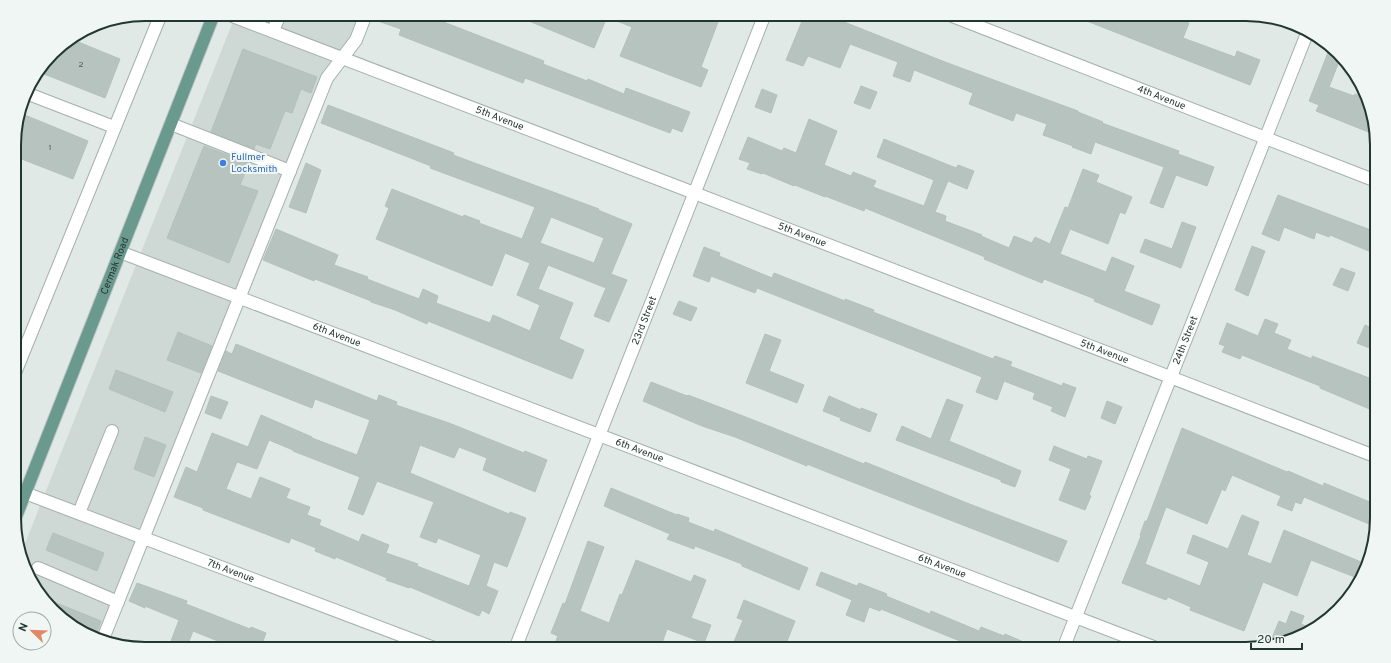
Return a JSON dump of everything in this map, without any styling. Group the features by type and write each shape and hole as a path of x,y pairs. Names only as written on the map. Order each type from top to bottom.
{"main road":[{"name":"Cermak Road","path":"21,503 211,21"}],"street":[{"path":"21,358 158,21"},
{"name":"5th Avenue","path":"246,21 1370,454"},
{"path":"273,31 277,21"},
{"path":"105,635 328,78 356,40 363,21"},
{"name":"23rd Street","path":"517,642 762,21"},
{"name":"4th Avenue","path":"965,21 1370,179"},
{"name":"24th Street","path":"1066,642 1306,37"},
{"path":"32,95 114,127"},
{"path":"171,124 290,171"},
{"name":"6th Avenue","path":"120,252 1141,642"},
{"path":"79,513 112,431"},
{"name":"7th Avenue","path":"25,493 419,642"},
{"path":"38,568 118,602"}],"shaded area":[{"path":"233,21 362,21 327,78 105,635 83,625 57,606 38,580 30,565 24,546"}],"building":[{"path":"378,21 441,21 544,61 543,64 587,81 588,79 624,94 626,88 690,112 682,132 672,128 670,133 525,78 523,83 399,35 401,29"},
{"path":"529,21 605,21 594,48"},
{"path":"617,21 718,21 701,67 708,70 701,87 620,56 632,27"},
{"path":"802,21 842,21 945,62 1078,111 1103,122 1102,123 1179,151 1178,154 1214,167 1207,186 1176,175 1163,208 1150,203 1164,167 1095,142 1091,154 1072,147 1073,146 1043,135 1047,124 1016,113 1013,121 969,104 973,93 914,70 910,82 893,76 898,62 850,44 840,68 808,56 803,66 786,60"},
{"path":"1087,21 1184,21 1189,23 1183,38 1235,57 1237,51 1260,60 1250,85"},
{"path":"77,41 120,59 105,98 44,74 52,63 63,52"},
{"path":"243,49 317,77 311,93 301,89 292,113 285,111 270,149 256,144 254,149 211,132"},
{"path":"1328,52 1338,63 1329,87 1354,96 1355,94 1360,96 1366,113 1369,132 1316,111 1319,105 1309,101"},
{"path":"861,86 877,92 870,109 854,103"},
{"path":"762,89 777,95 771,113 755,107"},
{"path":"328,105 454,153 453,155 599,209 598,210 632,224 611,274 627,280 609,322 594,316 606,288 548,265 538,289 573,303 559,339 584,350 572,379 428,321 427,324 395,310 371,302 315,279 314,281 263,260 276,229 338,255 334,265 368,277 367,279 419,299 423,289 438,296 436,303 490,323 493,315 530,331 540,305 517,295 530,263 505,253 492,286 376,239 389,208 385,206 392,189 463,217 464,215 480,221 479,223 522,239 535,207 430,168 431,166 321,123","holes":["551,217 604,238 594,263 540,243"]},
{"path":"25,115 88,141 73,179 21,159 21,137"},
{"path":"809,119 837,131 824,165 851,176 853,172 876,181 873,187 924,206 934,180 877,157 884,139 956,168 958,165 974,171 967,189 948,181 935,212 946,216 945,221 982,235 981,236 1009,248 1014,236 1032,243 1035,237 1050,244 1065,207 1068,208 1083,169 1099,175 1096,182 1132,197 1125,214 1120,212 1108,244 1070,229 1060,254 1106,272 1112,257 1134,266 1124,291 1160,305 1152,325 1094,301 1095,299 1044,279 1042,283 984,259 985,257 865,208 864,211 795,185 794,186 763,173 762,174 747,169 750,163 739,159 748,137 782,151 784,148 796,153"},
{"path":"204,146 249,163 240,185 258,191 229,263 167,238"},
{"path":"306,163 321,170 306,213 289,207"},
{"path":"1278,195 1370,230 1370,252 1330,235 1329,237 1316,232 1314,239 1284,227 1279,241 1262,234"},
{"path":"1182,222 1196,227 1181,268 1140,252 1145,239 1172,249"},
{"path":"1252,246 1265,251 1248,296 1235,290"},
{"path":"704,247 720,253 719,256 772,278 774,273 845,301 845,299 874,310 873,312 993,359 995,356 1012,362 1010,366 1062,386 1063,383 1076,388 1065,417 1051,411 1053,407 1033,399 1035,393 1004,381 997,400 976,392 982,377 757,288 755,293 711,276 709,282 693,276"},
{"path":"1341,268 1355,273 1348,291 1333,285"},
{"path":"679,301 697,308 691,321 673,314"},
{"path":"1265,319 1278,324 1274,333 1291,340 1287,349 1312,359 1312,356 1370,378 1370,409 1320,388 1320,386 1242,355 1240,359 1222,352 1225,346 1219,344 1227,323 1258,336"},
{"path":"1365,325 1370,327 1370,348 1357,343"},
{"path":"178,332 212,346 201,373 167,360"},
{"path":"765,334 781,340 769,371 804,385 797,403 746,383"},
{"path":"236,344 377,401 379,395 397,402 396,405 449,423 524,453 525,451 547,460 535,492 483,470 487,458 459,447 454,458 420,445 410,473 509,514 510,512 526,518 507,567 494,562 486,586 498,591 489,614 482,610 479,616 410,587 409,588 386,580 387,578 336,557 335,559 315,551 316,548 291,538 289,543 203,510 203,508 174,497 186,467 197,472 212,433 248,447 261,415 312,438 357,455 370,420 315,399 312,408 218,371 226,351 232,354","holes":["269,440 360,477 348,509 363,515 377,481 434,502 420,537 436,543 438,538 481,555 469,586 417,566 418,564 386,553 389,545 362,534 359,542 319,525 321,520 307,515 310,507 286,498 290,489 260,477 251,499 226,489 237,462 257,469"]},
{"path":"116,370 173,392 165,412 109,389"},
{"path":"651,382 756,421 864,464 865,462 1067,541 1058,562 807,464 807,466 735,437 702,426 643,401"},
{"path":"211,396 228,402 221,419 205,413"},
{"path":"829,396 861,410 861,408 877,414 870,432 840,420 841,418 823,411"},
{"path":"947,399 963,405 949,441 1021,471 1015,487 1001,482 1001,480 896,440 902,426 931,439"},
{"path":"1107,401 1122,407 1115,424 1101,418"},
{"path":"1182,428 1287,472 1288,471 1323,486 1324,483 1370,502 1370,524 1304,497 1301,504 1295,502 1292,511 1277,505 1281,496 1232,475 1225,491 1222,489 1207,524 1166,507 1145,564 1200,586 1209,562 1187,553 1193,535 1228,549 1242,515 1259,522 1247,555 1271,564 1284,530 1362,562 1355,577 1311,560 1297,596 1263,582 1244,631 1190,610 1191,607 1168,597 1166,600 1122,583 1141,536 1140,535 1145,521 1147,521"},
{"path":"145,437 166,445 154,477 134,469"},
{"path":"1054,446 1087,459 1088,456 1102,461 1085,510 1059,500 1071,469 1049,460"},
{"path":"611,488 677,515 689,518 688,522 714,532 715,529 808,568 799,590 742,566 742,564 695,546 694,549 667,539 670,534 604,506"},
{"path":"53,533 104,553 97,571 46,550"},
{"path":"588,541 604,547 580,611 609,623 620,594 622,595 636,560 691,582 694,575 706,580 691,618 711,625 704,642 667,629 662,642 555,642 558,636 551,633 563,603 565,604"},
{"path":"821,572 857,586 859,583 930,614 931,611 979,631 981,627 1004,636 1005,634 1024,642 960,642 881,609 880,611 869,607 864,622 846,615 852,600 816,585"},
{"path":"137,583 187,601 186,604 250,629 251,627 266,633 263,642 220,642 193,631 189,642 171,642 179,620 129,601"},
{"path":"744,600 795,621 787,642 734,642 743,620 737,618"},
{"path":"54,602 101,621 97,632 70,616"},
{"path":"1291,611 1304,616 1301,624 1306,626 1271,640 1279,621 1286,624"}],"place":[{"name":"Fullmer Locksmith","path":"223,163"}]}
